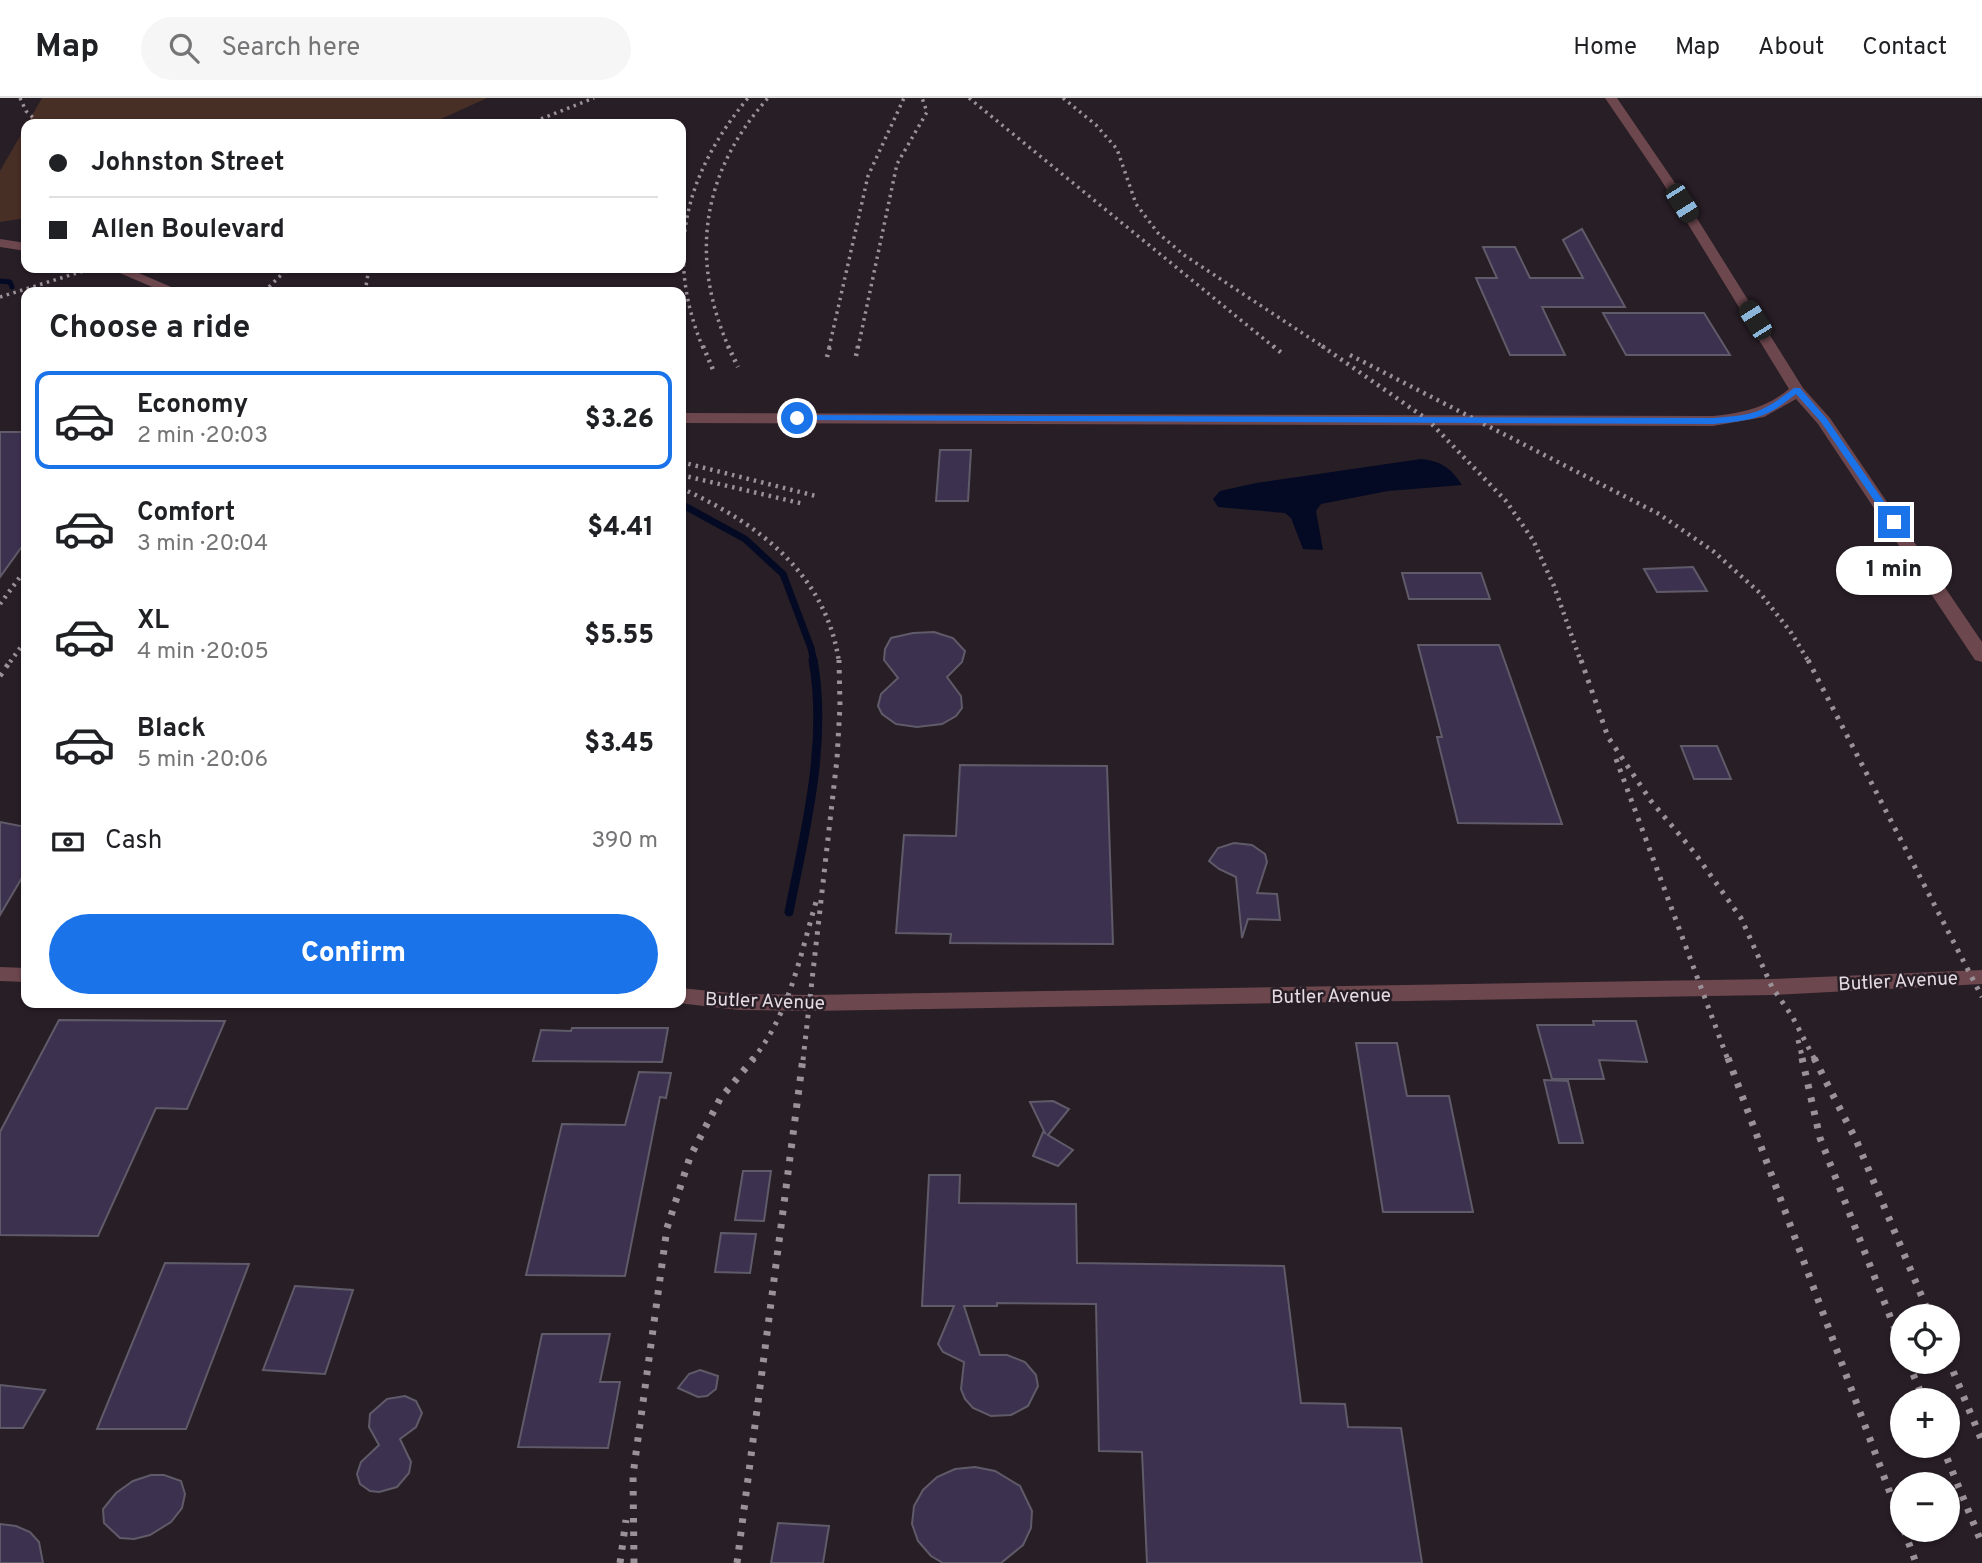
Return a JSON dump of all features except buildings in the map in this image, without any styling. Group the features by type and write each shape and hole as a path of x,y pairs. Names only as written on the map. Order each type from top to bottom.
{"street":[{"path":"1611,98 1667,180 1797,390 1832,432 1982,656"},
{"path":"0,243 21,246"},
{"path":"128,273 164,287"},
{"path":"686,418 1713,421 1749,418 1770,411 1797,390"},
{"path":"0,974 21,975"},
{"name":"Butler Avenue","path":"686,997 739,1002 824,1003 1760,988 1982,977"}],"shaded area":[{"path":"42,98 487,98 441,119 30,119"},
{"path":"21,135 21,219 0,222 0,171"}],"water":[{"path":"1421,459 1445,466 1462,485 1388,491 1321,504 1316,511 1323,550 1303,549 1291,518 1285,513 1218,507 1213,499 1220,491 1256,483"}],"waterway":[{"path":"0,281 10,282 12,287"},
{"path":"686,507 745,539 783,574 814,662"},
{"path":"789,912 813,787 818,723 813,660"}],"railway":[{"path":"20,98 26,111 35,119"},
{"path":"541,119 594,98"},
{"path":"686,224 696,186 709,156 748,98"},
{"path":"729,348 716,314 709,281 706,248 709,217 716,186 728,155 768,98"},
{"path":"829,348 868,176 904,98"},
{"path":"858,348 897,164 927,112 922,98"},
{"path":"969,98 1275,348"},
{"path":"1063,98 1096,125 1117,149 1136,204 1158,233 1184,255 1323,346"},
{"path":"32,287 77,273"},
{"path":"269,287 283,273"},
{"path":"366,287 368,273"},
{"path":"685,273 691,313 703,348"},
{"path":"0,297 21,290"},
{"path":"703,346 714,372"},
{"path":"728,346 738,367"},
{"path":"827,357 830,346"},
{"path":"856,356 858,346"},
{"path":"1273,346 1283,354"},
{"path":"1323,346 1428,420 1506,501 1533,540 1554,586 1581,662"},
{"path":"1350,355 1659,514 1713,551 1760,593 1790,631 1809,662"},
{"path":"686,463 816,496"},
{"path":"686,476 804,504"},
{"path":"686,490 736,517 784,555 820,602 832,630 839,662"},
{"path":"0,604 21,576"},
{"path":"10,662 21,647"},
{"path":"0,676 11,660"},
{"path":"803,1060 837,759 839,660"},
{"path":"1581,660 1608,737 1651,801 1694,852 1741,918 1772,987 1792,1016 1815,1060"},
{"path":"1808,660 1982,997"},
{"path":"1616,759 1728,1060"},
{"path":"752,1060 765,1043 784,1005 816,902"},
{"path":"1798,1040 1803,1060"},
{"path":"634,1563 633,1475 667,1228 690,1157 720,1099 754,1058"},
{"path":"737,1563 803,1058"},
{"path":"1728,1058 1890,1493"},
{"path":"1802,1058 1820,1138 1890,1316"},
{"path":"1814,1058 1857,1142 1925,1304"},
{"path":"1913,1374 1919,1388"},
{"path":"1954,1374 1982,1441"},
{"path":"1947,1458 1982,1544"},
{"path":"620,1563 626,1520"},
{"path":"1908,1542 1916,1563"}],"route":[{"path":"797,418 1713,421 1749,418 1770,411 1797,390 1824,421 1894,522"}]}
